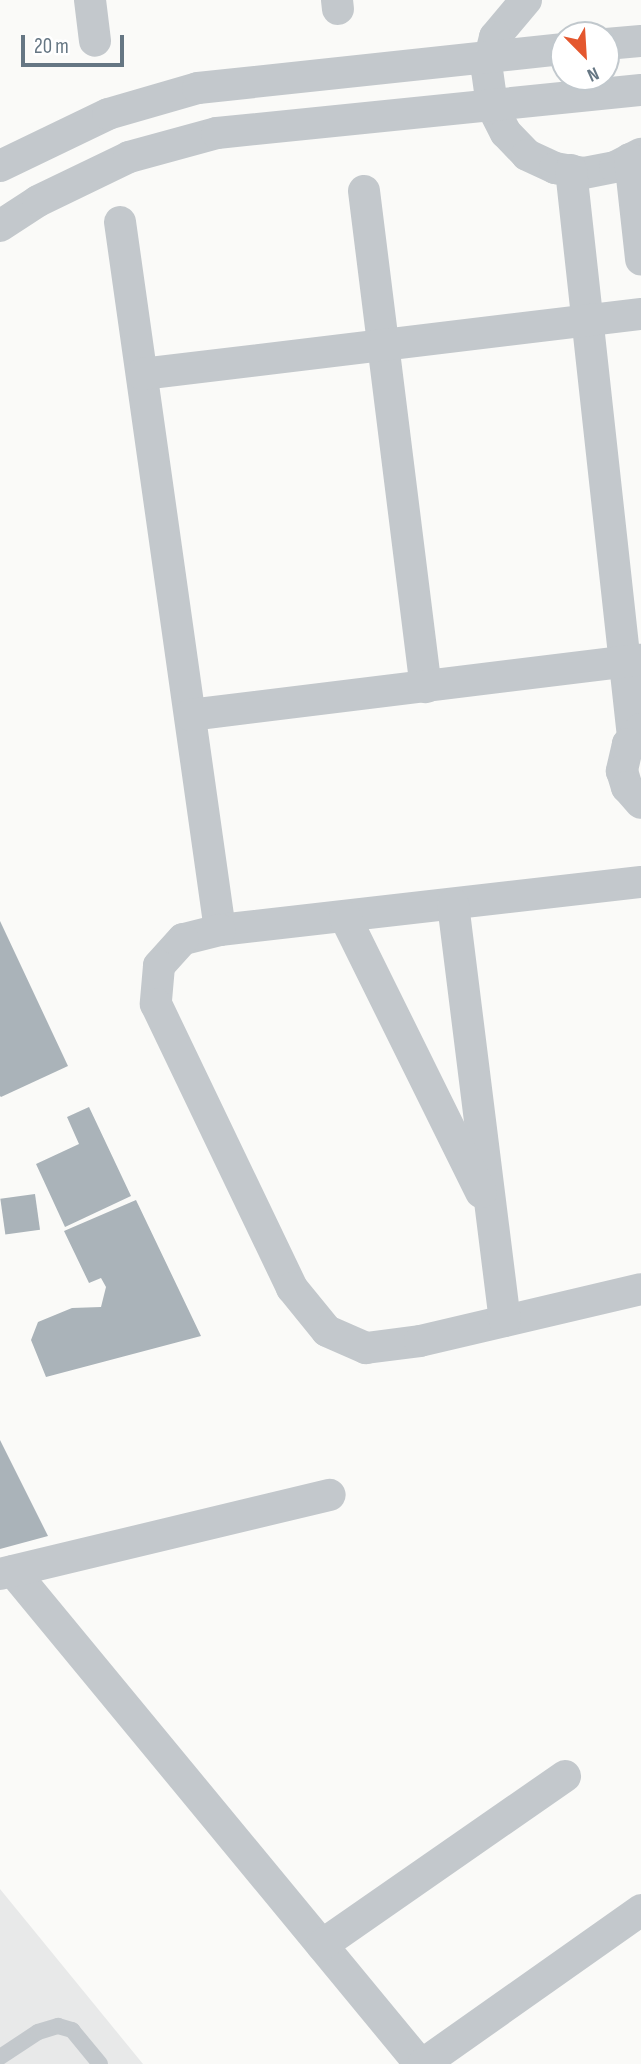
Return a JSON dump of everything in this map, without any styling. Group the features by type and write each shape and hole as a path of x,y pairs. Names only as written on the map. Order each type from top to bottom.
{"street":[{"path":"90,0 95,41"},
{"path":"526,0 495,37 490,57 492,106 506,134 527,155 571,170 615,167 636,156 641,259"},
{"path":"620,43 641,41"},
{"path":"0,166 108,114 198,88 550,51"},
{"path":"0,226 38,201 129,158 217,133 641,90"},
{"path":"571,170 587,320 633,661 637,733 622,771 626,787 641,806"},
{"path":"364,191 426,687"},
{"path":"120,222 220,930"},
{"path":"142,374 641,314"},
{"path":"190,715 633,661"},
{"path":"641,882 345,918 220,930 183,939 159,965 156,1004 292,1288 327,1331 366,1348 505,1321 641,1289"},
{"path":"453,904 505,1321"},
{"path":"345,918 492,1214"},
{"path":"330,1495 6,1572 421,2064 640,1910"},
{"path":"321,1945 565,1776"}],"lane":[{"path":"0,2057 38,2032 58,2026 72,2031 100,2064"}],"shaded area":[{"path":"0,1889 143,2064 0,2064"}],"building":[{"path":"0,921 68,1066 1,1097 0,1096"},
{"path":"89,1107 131,1196 65,1227 36,1164 79,1144 67,1117"},
{"path":"35,1194 40,1230 5,1235 0,1199"},
{"path":"136,1200 201,1336 46,1377 31,1340 38,1322 72,1308 101,1307 106,1287 101,1278 89,1283 64,1231"},
{"path":"0,1440 48,1536 0,1549"}]}
